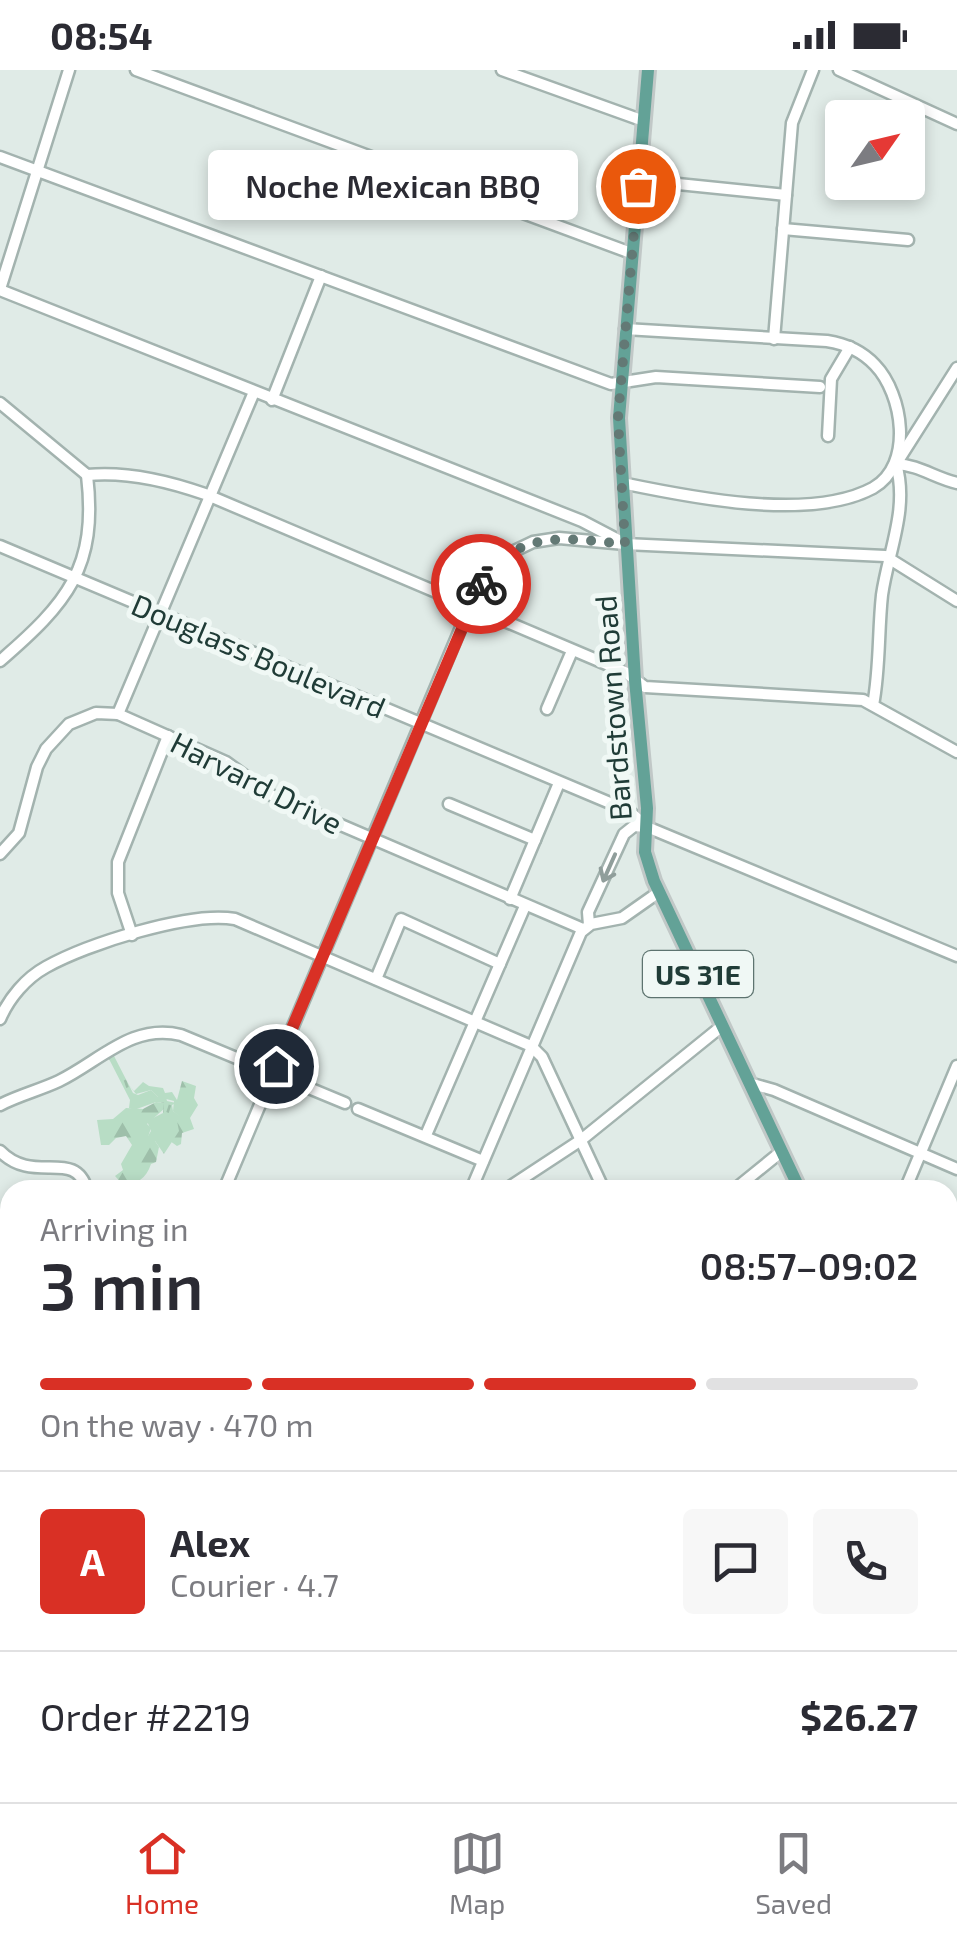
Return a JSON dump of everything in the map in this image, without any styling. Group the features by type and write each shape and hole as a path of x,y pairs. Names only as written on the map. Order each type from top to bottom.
{"main road":[{"name":"Bardstown Road","path":"648,70 620,383 625,544 648,866 795,1180"}],"street":[{"path":"69,70 0,290 582,521 625,544"},
{"path":"136,70 632,253"},
{"path":"502,70 644,121"},
{"path":"774,339 795,112 813,70"},
{"path":"838,70 957,124"},
{"path":"0,157 611,384 656,377 820,387"},
{"path":"639,180 786,195"},
{"path":"783,230 908,240"},
{"path":"272,400 321,276"},
{"path":"626,329 828,341 850,347 878,367 893,396 901,488 892,561 882,600 879,671 873,705"},
{"path":"828,436 831,379 850,347"},
{"path":"622,483 708,500 784,504 861,492 878,484 896,464 957,368"},
{"path":"0,854 18,833 36,768 59,733 86,715 118,714 254,392"},
{"path":"0,403 87,475 104,473 173,483 211,497 625,672 645,687 863,700 957,752"},
{"path":"896,464 912,465 957,483"},
{"path":"0,660 60,602 76,579 90,528 87,475"},
{"path":"228,1180 470,608 490,571 525,545 559,538 879,555 957,601"},
{"name":"Douglass Boulevard","path":"0,546 629,811 647,826 957,956"},
{"path":"547,709 572,651"},
{"name":"Harvard Drive","path":"118,714 226,762 271,796 585,929"},
{"path":"132,935 118,893 118,862 168,736"},
{"path":"510,899 559,783"},
{"path":"449,804 535,840"},
{"path":"475,1180 624,834 634,826 647,826"},
{"path":"585,929 622,918 659,892"},
{"path":"426,1135 525,906"},
{"path":"0,1019 13,996 46,967 87,948 188,920 217,916 235,919 531,1046 542,1057 599,1180"},
{"path":"376,978 401,919 500,964"},
{"path":"520,1180 581,1140 722,1026"},
{"path":"0,1104 59,1081 120,1044 148,1033 181,1036 346,1103"},
{"path":"908,1180 957,1066"},
{"path":"749,1083 774,1090 957,1170"},
{"path":"358,1109 483,1161"},
{"path":"0,1151 12,1163 25,1168 61,1167 73,1170 84,1180"},
{"path":"746,1180 782,1151"}],"green space":[{"path":"113,1054 133,1093 151,1090 176,1103 172,1105 173,1111 184,1119 177,1121 179,1131 164,1154 155,1141 142,1142 139,1138 148,1136 151,1131 147,1121 163,1113 164,1103 129,1108 130,1100 108,1057"},
{"path":"182,1081 196,1086 194,1098 198,1105 190,1118 194,1129 182,1133 181,1144 177,1146 170,1141 181,1118 173,1111 174,1101 158,1097 151,1090 136,1094 129,1085 134,1091 143,1082 163,1088 177,1100"},
{"path":"156,1102 164,1103 165,1108 147,1124 151,1128 147,1140 155,1141 159,1147 156,1162 140,1180 119,1180 115,1176 123,1170 121,1164 132,1145 126,1136 101,1145 97,1120 113,1119 126,1108 143,1109"}],"way so far":[{"path":"481,584 502,560 533,542 567,538 625,544 618,418 638,186"}],"place":[{"name":"Noche Mexican BBQ","path":"638,186"}],"route":[{"path":"276,1066 481,584"}]}
